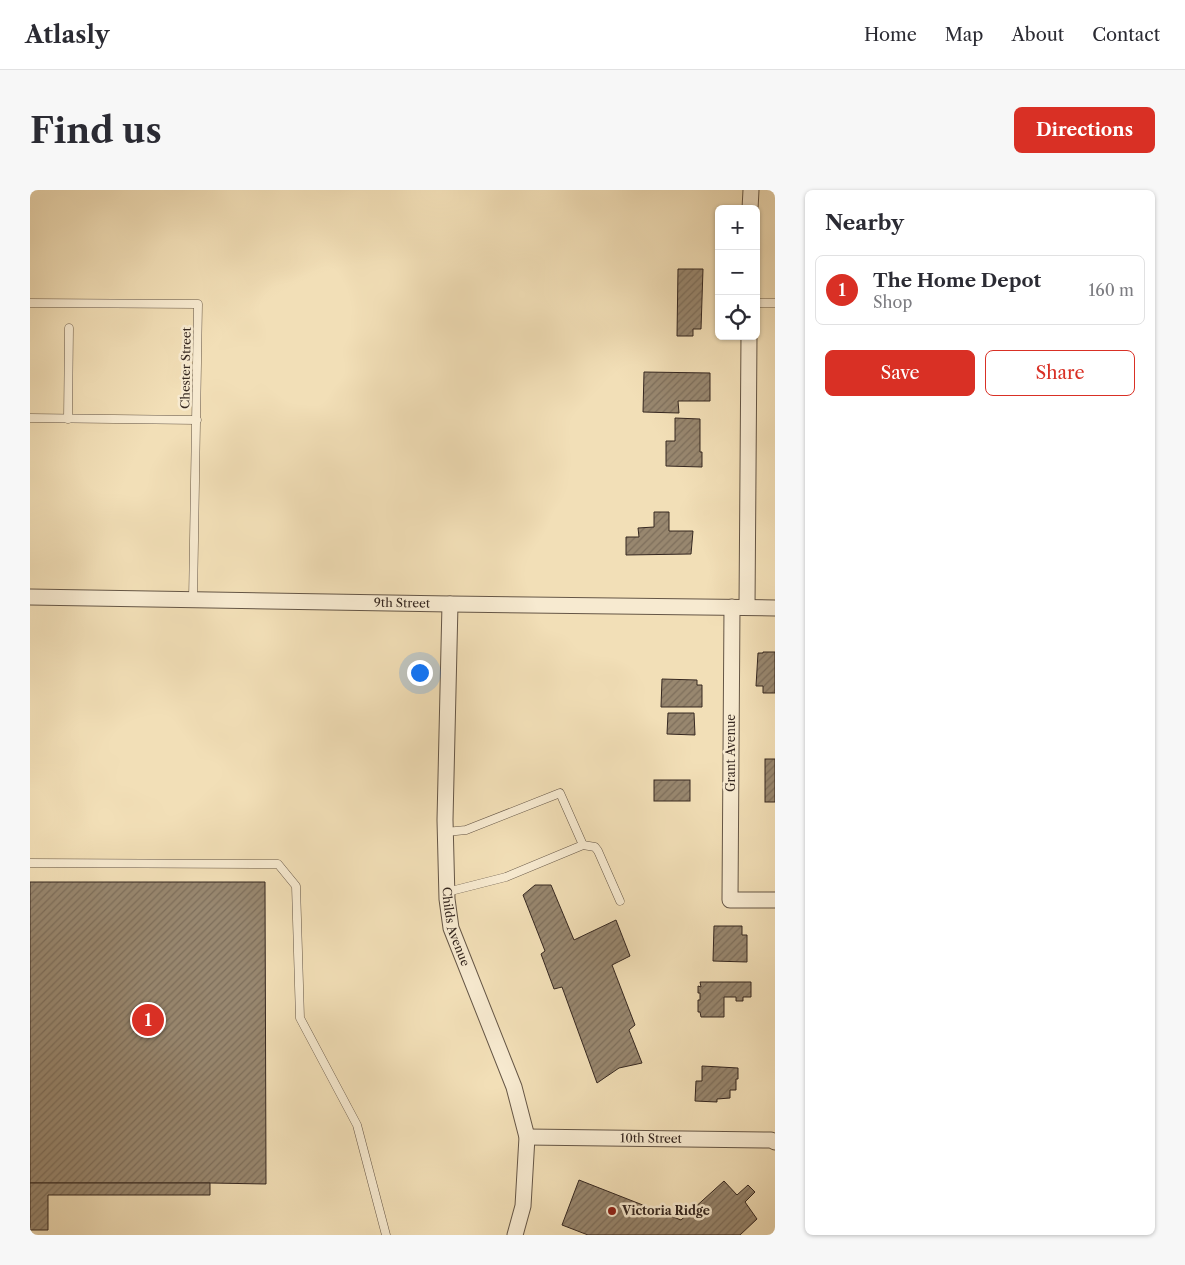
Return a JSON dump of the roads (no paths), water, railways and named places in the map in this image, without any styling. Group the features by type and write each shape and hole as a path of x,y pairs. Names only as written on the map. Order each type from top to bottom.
{"street":[{"path":"750,190 750,205"},
{"name":"Grant Avenue","path":"749,340 730,900 775,900"},
{"name":"9th Street","path":"30,597 775,608"},
{"name":"Childs Avenue","path":"450,604 446,832 450,928 514,1087 527,1137 522,1206 515,1235"},
{"name":"10th Street","path":"527,1137 771,1140 775,1142"}],"lane":[{"name":"Chester Street","path":"30,303 198,304 193,600"},
{"path":"760,303 775,303"},
{"path":"68,419 69,328"},
{"path":"30,418 197,420"},
{"path":"446,832 466,830 560,793 583,845"},
{"path":"447,892 506,877 583,845 595,847 598,850 620,902"},
{"path":"30,862 278,864 296,886 300,1018 357,1125 386,1235"}],"place":[{"name":"The Home Depot","path":"148,1020"},
{"name":"Victoria Ridge","path":"612,1211"}]}
